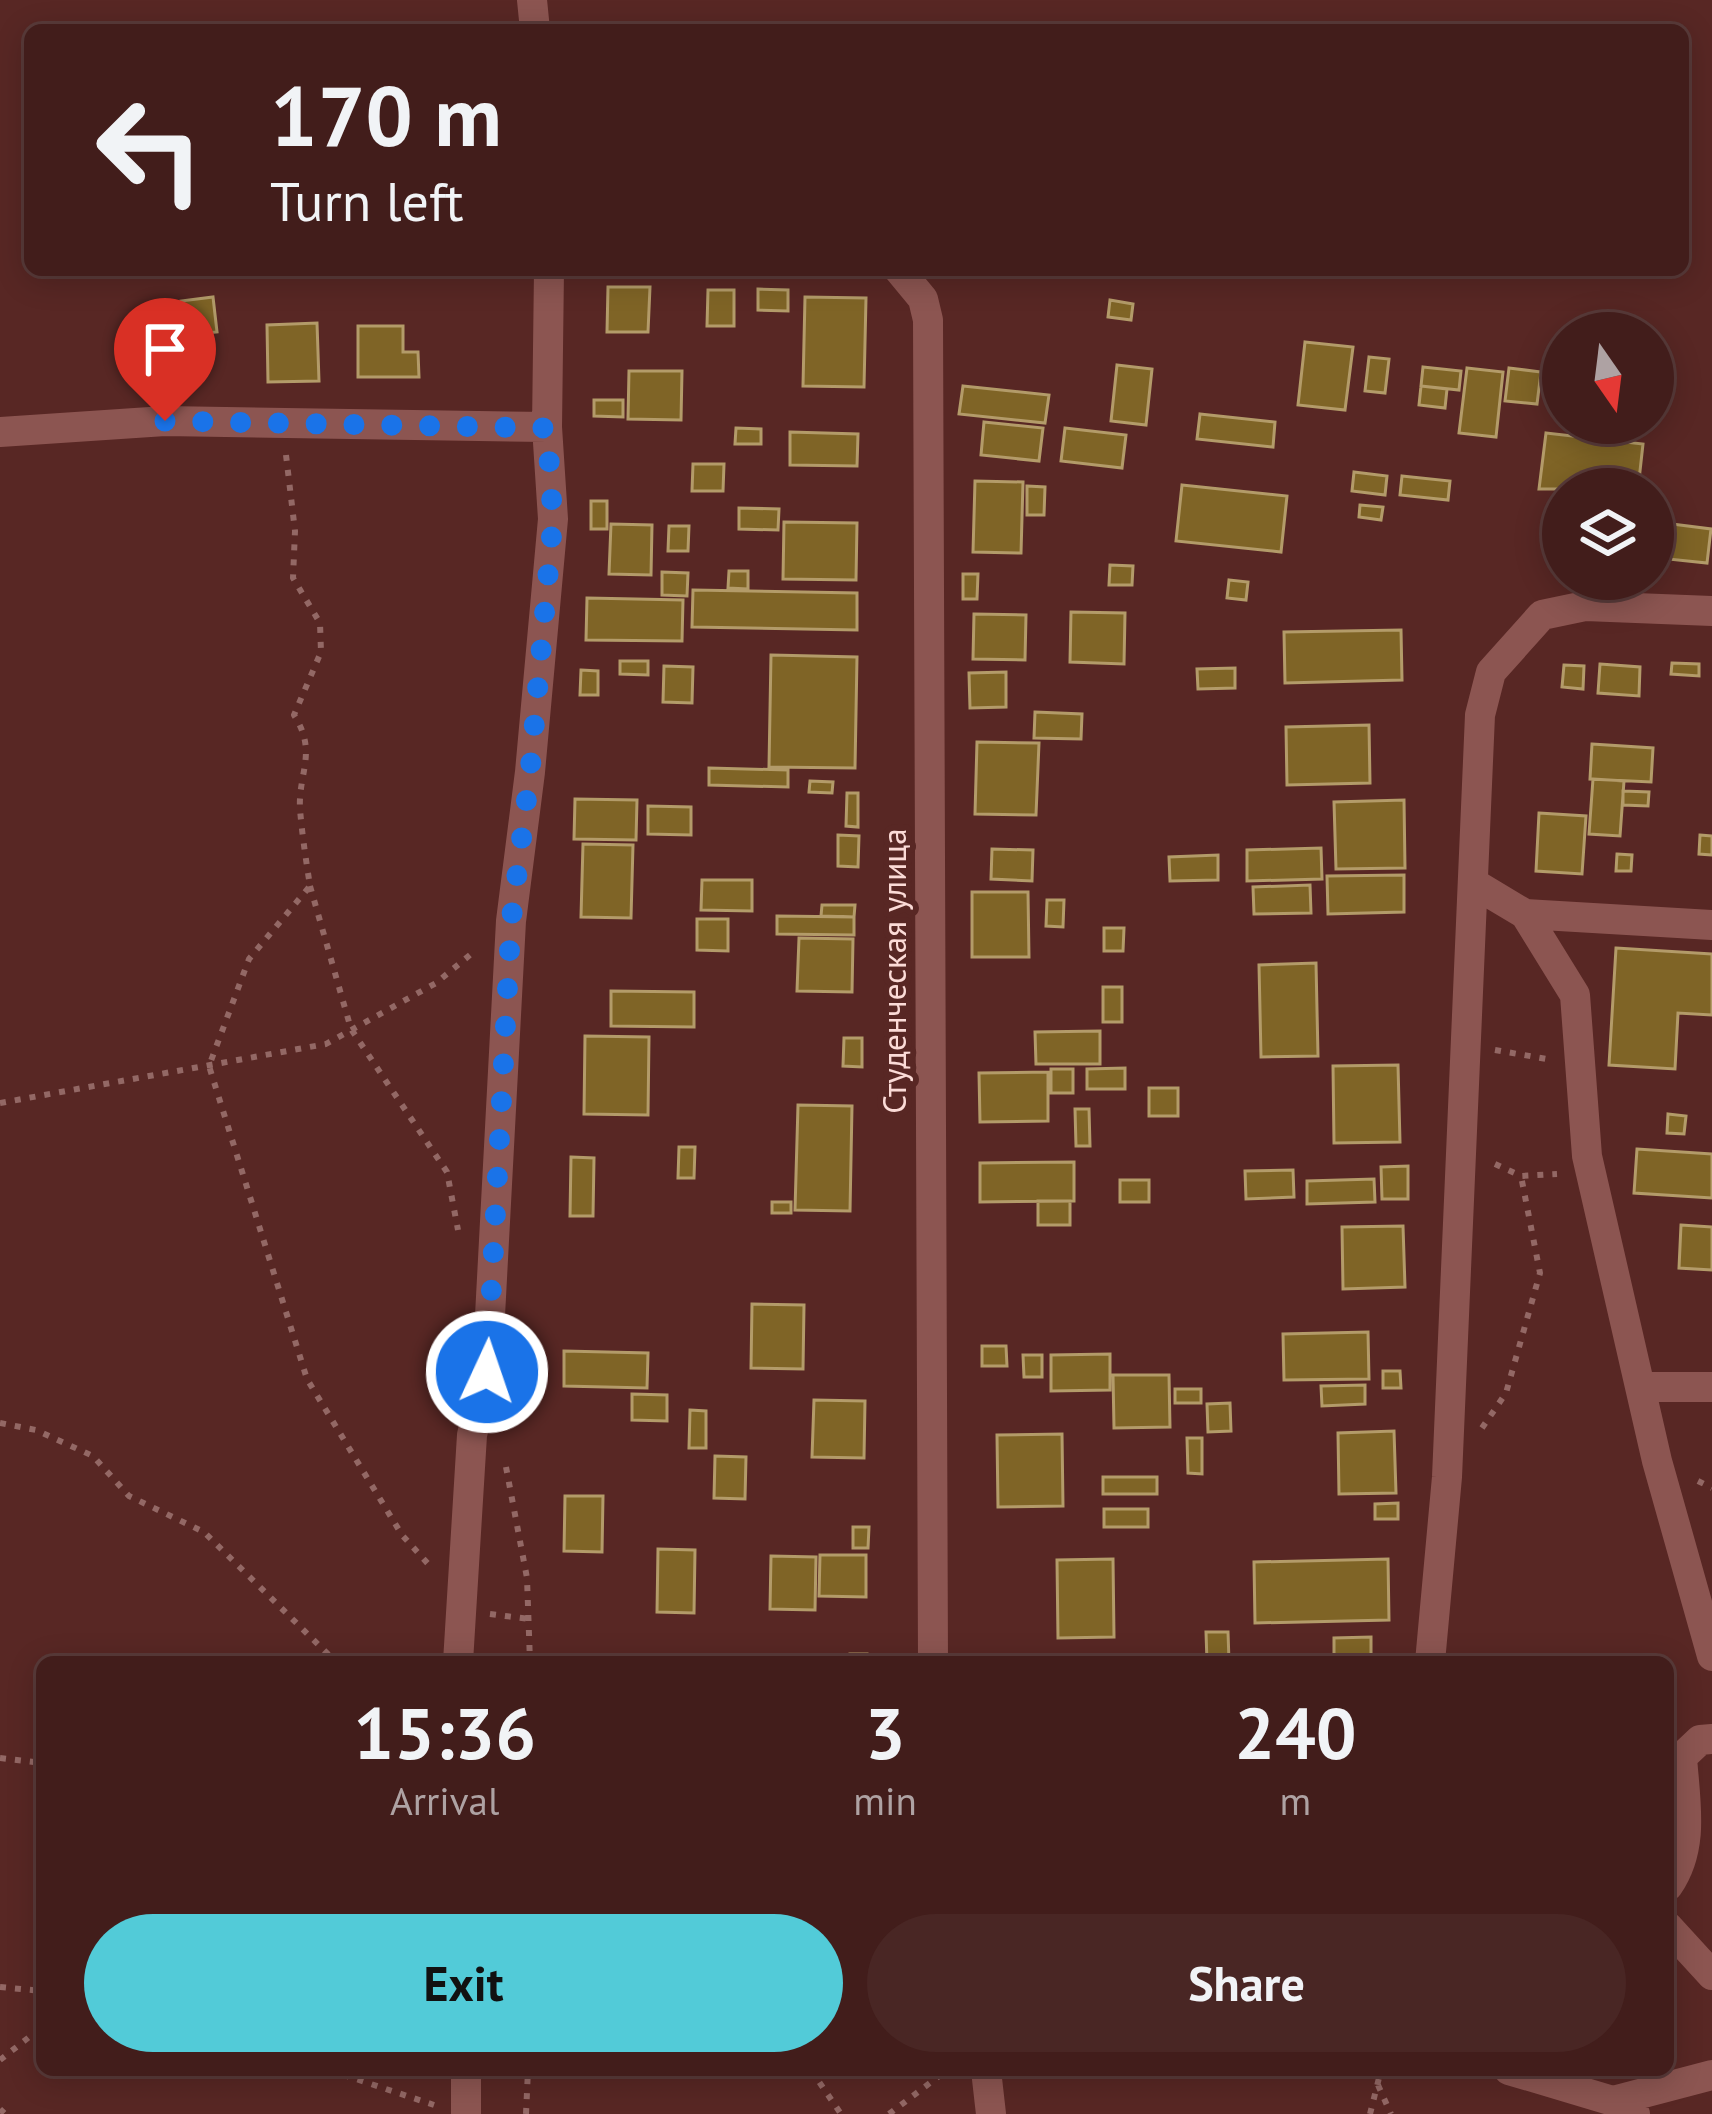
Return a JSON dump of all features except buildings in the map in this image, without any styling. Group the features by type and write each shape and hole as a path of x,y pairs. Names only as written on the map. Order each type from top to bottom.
{"street":[{"path":"458,1656 472,1436 487,1372 511,922 553,520 547,428 549,276"},
{"name":"Студенческая улица","path":"906,277 923,299 928,320 933,1656"},
{"path":"0,432 165,421 547,428"},
{"path":"1431,1656 1447,1477 1480,716 1491,672 1542,616 1585,606 1712,611"},
{"path":"1473,884 1525,914 1712,925"},
{"path":"1525,914 1575,995 1591,1172 1640,1387 1712,1655"},
{"path":"1640,1387 1712,1388"},
{"path":"1674,1877 1681,1867 1688,1830 1682,1757 1700,1740 1712,1739"},
{"path":"1674,1934 1712,1975"},
{"path":"1538,2076 1624,2108 1712,2075"},
{"path":"452,2110 464,2076"},
{"path":"987,2076 991,2114"}],"path":[{"path":"285,423 287,480 296,531 293,578 320,623 321,652 294,715 303,729 307,768 299,802 310,886 351,1029"},
{"path":"310,886 249,959 209,1066 307,1379 402,1535 461,1602 483,1613 529,1618"},
{"path":"0,1103 326,1044 436,983 511,922"},
{"path":"1466,1046 1580,1065"},
{"path":"1462,1149 1521,1176 1591,1172"},
{"path":"1447,1477 1506,1393 1540,1274 1521,1176"},
{"path":"0,1423 36,1430 93,1456 129,1496 204,1532 330,1656"},
{"path":"0,1758 36,1762"},
{"path":"0,1987 36,1990"},
{"path":"0,2060 36,2032"},
{"path":"347,2076 452,2110"},
{"path":"526,2114 528,2076"},
{"path":"815,2076 842,2114"},
{"path":"889,2114 939,2076"},
{"path":"1370,2114 1380,2076"},
{"path":"1378,2084 1391,2114"}],"route":[{"path":"165,421 547,428 553,520 511,922 487,1372"}]}
